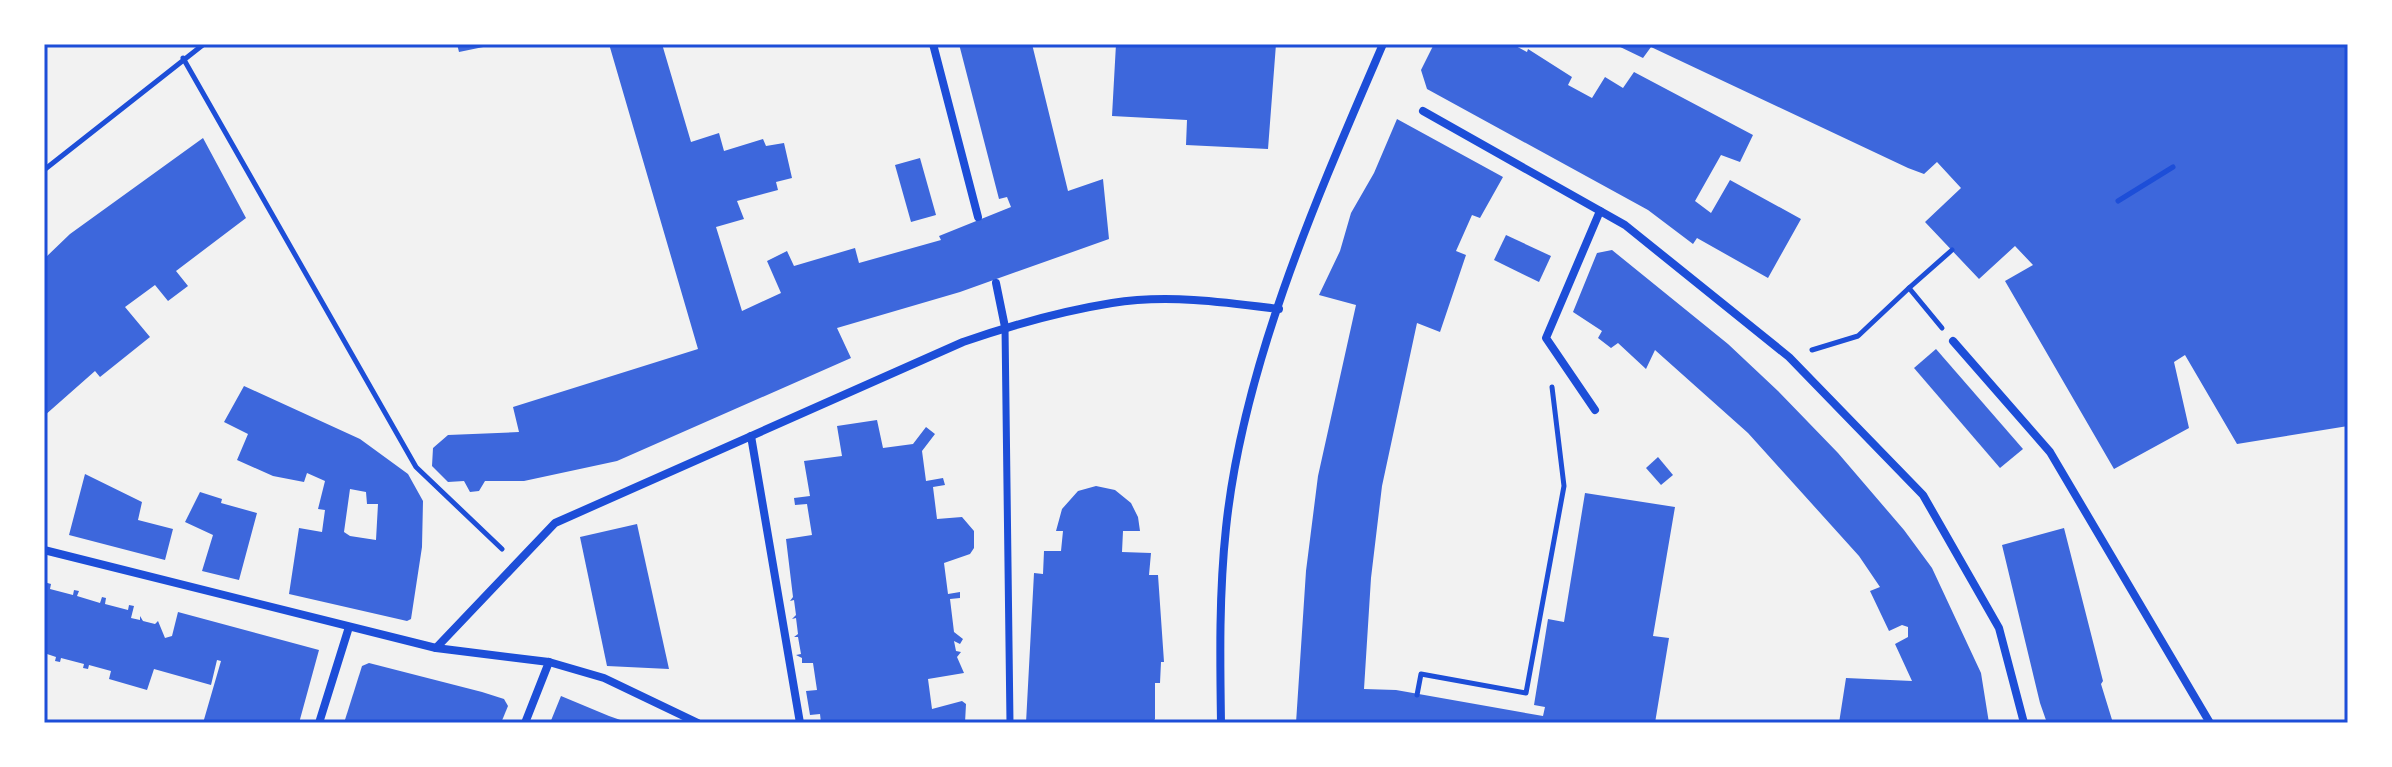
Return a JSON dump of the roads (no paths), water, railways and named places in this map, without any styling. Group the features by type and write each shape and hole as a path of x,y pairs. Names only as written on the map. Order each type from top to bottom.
{"street":[{"path":"933,44 978,217"},
{"path":"1221,723 1219,625 1226,528 1245,419 1279,309 1383,44"},
{"path":"1423,111 1625,225 1789,357 1923,495 1999,628 2024,723"},
{"path":"1595,410 1546,338 1600,211"},
{"path":"996,283 1005,327 1010,723"},
{"path":"436,648 555,523 963,342 1005,327 1115,302 1222,302 1279,309"},
{"path":"1953,341 2050,452 2210,723"},
{"path":"751,436 800,723"},
{"path":"44,550 436,648 549,662 604,678 698,723"},
{"path":"319,723 349,627"},
{"path":"525,723 549,662"}]}
